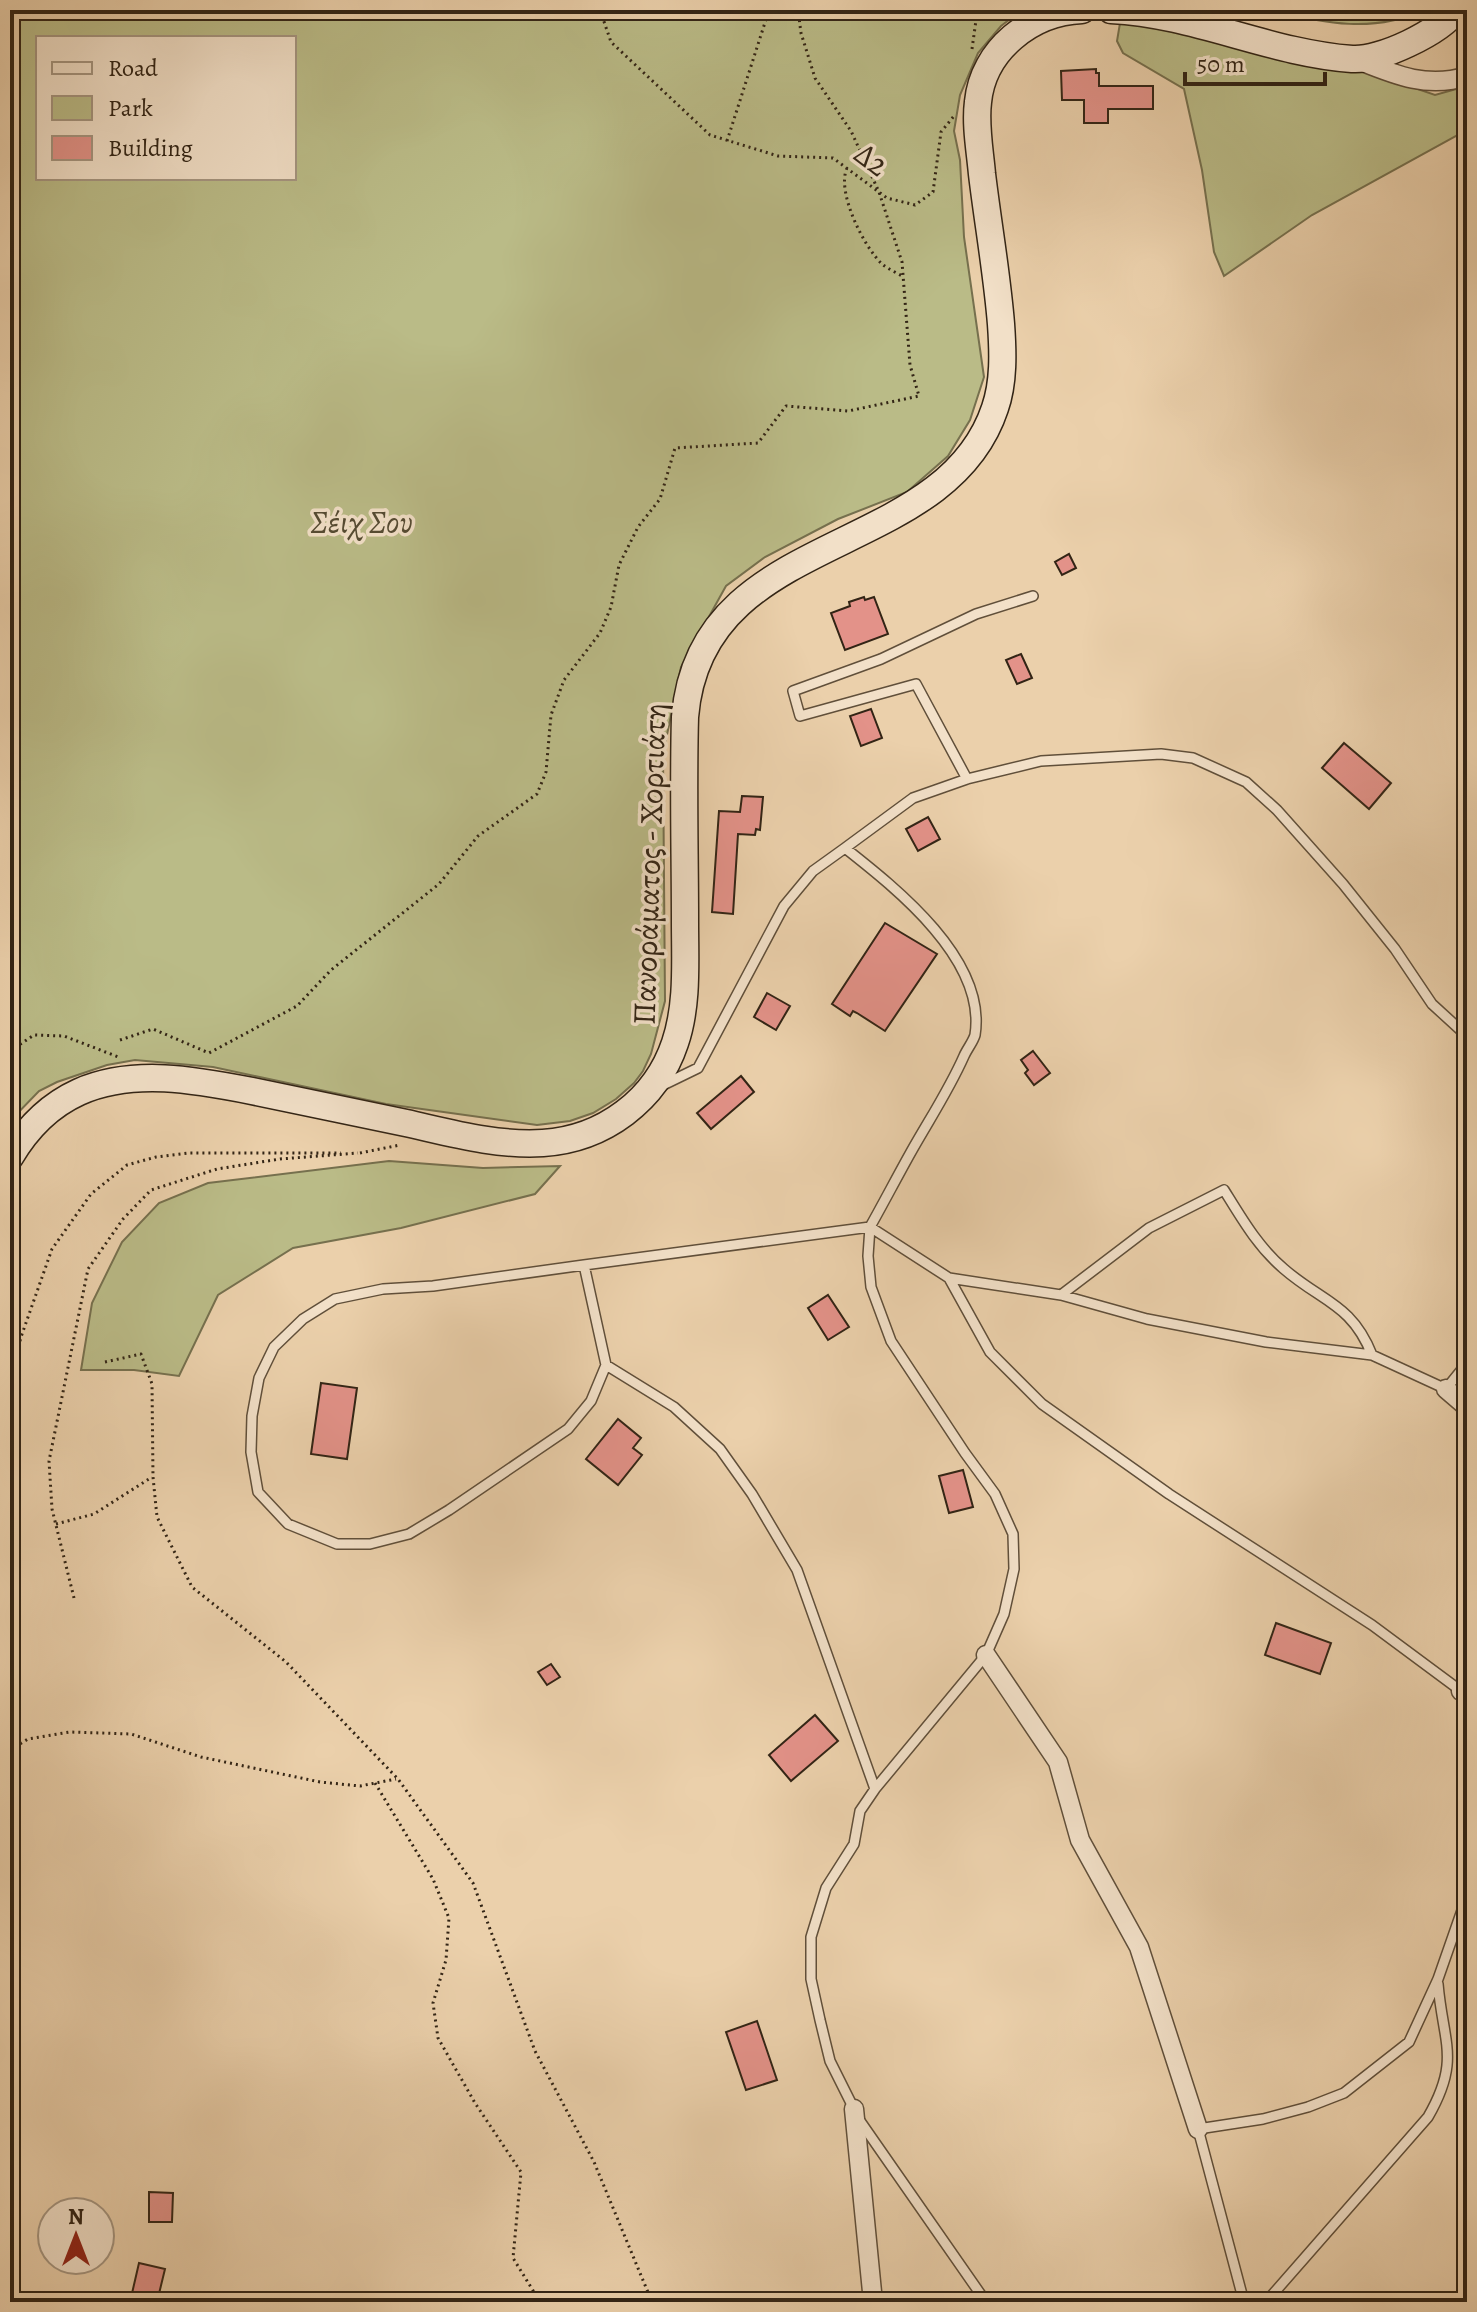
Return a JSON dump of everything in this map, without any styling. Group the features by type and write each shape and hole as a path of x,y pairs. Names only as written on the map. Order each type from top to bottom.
{"main road":[{"name":"Πανοράματος - Χορτιάτη","path":"10,1157 28,1130 59,1102 86,1089 137,1079 215,1084 506,1142 562,1140 609,1123 647,1093 673,1048 683,1009 685,733 687,698 692,678 711,639 738,604 798,564 923,499 948,480 974,452 997,404 1002,345 979,146 978,102 981,85 999,50 1019,31 1047,17 1082,10"},
{"path":"1111,10 1166,15 1259,43 1356,59 1407,45 1435,29 1456,10"}],"street":[{"path":"1356,59 1404,79 1432,82 1467,76"},
{"path":"1446,1389 1467,1407"},
{"path":"986,1655 1058,1762 1080,1840 1139,1947 1198,2129"},
{"path":"854,2109 873,2302"}],"lane":[{"path":"967,779 916,684 800,716 793,691 881,659 976,614 1033,596"},
{"path":"647,1093 698,1068 784,906 813,871 913,798 967,779 1041,761 1161,754 1193,758 1246,782 1277,810 1343,884 1395,949 1432,1004 1467,1036"},
{"path":"845,848 893,886 938,934 965,973 974,1012 975,1037 953,1083 911,1151 870,1227 868,1256 871,1287 891,1341 924,1394 995,1494 1013,1534 1014,1569 1004,1614 986,1655 860,1811 854,1844 826,1888 811,1937 811,1979 830,2061 860,2121 986,2302"},
{"path":"1061,1295 1149,1228 1224,1190 1254,1239 1286,1271 1345,1311 1364,1334 1372,1355"},
{"path":"584,1265 606,1365 591,1401 568,1429 409,1534 370,1544 337,1544 288,1524 258,1492 251,1452 252,1416 259,1378 274,1347 303,1319 335,1299 383,1289 433,1286 584,1265 870,1227 949,1278 1061,1295 1177,1325 1266,1342 1372,1355 1446,1389 1467,1363"},
{"path":"949,1278 990,1352 1042,1404 1169,1494 1372,1625 1465,1695"},
{"path":"606,1365 674,1407 720,1449 752,1494 797,1570 875,1789"},
{"path":"1244,2302 1198,2129 1263,2119 1344,2093 1409,2042 1438,1979 1467,1896"},
{"path":"1266,2302 1428,2117 1442,2093 1448,2065 1448,2038 1438,1979"}],"path":[{"name":"Δ2","path":"600,10 611,42 710,135 778,156 833,158 887,198 915,205 933,192 941,132 957,112"},
{"path":"727,141 769,10"},
{"path":"120,1040 153,1029 209,1053 297,1006 331,970 439,884 478,836 537,794 546,772 551,715 564,680 600,633 611,607 619,565 638,527 660,499 675,448 758,443 786,406 848,411 919,396 910,365 902,262 879,192 851,131 815,78 801,33 798,10"},
{"path":"971,58 977,13 981,10"},
{"path":"847,168 843,175 846,201 862,234 881,263 904,277"},
{"path":"10,1051 34,1035 64,1036 122,1059"},
{"path":"74,1598 56,1524 49,1461 88,1269 123,1219 151,1190 217,1169 280,1159 358,1153 404,1143 423,1127"},
{"path":"10,1382 21,1337 52,1249 91,1194 127,1165 189,1153 358,1153"},
{"path":"105,1362 141,1354 152,1384 153,1477 157,1517 192,1587 286,1662 398,1779 473,1883 535,2051 594,2162 652,2302"},
{"path":"56,1524 94,1514 153,1477"},
{"path":"10,1750 28,1739 70,1732 131,1734 201,1757 320,1782 360,1786 398,1779"},
{"path":"375,1783 433,1879 449,1918 446,1960 433,2003 438,2038 475,2103 521,2172 513,2258 537,2297 548,2302"}],"green space":[{"name":"Σέιχ Σου","path":"10,10 1022,10 1001,26 978,53 960,95 954,131 960,160 964,237 984,377 970,420 948,456 907,492 838,519 765,557 726,586 681,667 663,754 665,1001 651,1054 634,1083 593,1113 570,1121 537,1125 386,1104 213,1067 135,1060 107,1065 39,1091 10,1121"},
{"path":"1272,10 1425,10 1387,22 1349,24"},
{"path":"1149,17 1377,75 1435,95 1467,86 1467,130 1312,215 1224,276 1214,252 1202,170 1184,89 1123,53 1117,41 1120,23"},
{"path":"389,1161 483,1168 560,1166 535,1194 401,1228 293,1248 218,1295 179,1376 134,1370 81,1370 92,1303 122,1242 159,1203 208,1183"}],"building":[{"path":"1096,69 1099,86 1153,86 1153,109 1108,109 1108,123 1084,123 1084,100 1062,100 1061,71"},
{"path":"1069,554 1076,568 1062,575 1055,562"},
{"path":"864,597 865,600 874,597 888,634 845,650 831,613"},
{"path":"1021,654 1032,678 1017,684 1006,660"},
{"path":"871,709 882,738 861,746 850,716"},
{"path":"1344,743 1391,783 1369,809 1322,768"},
{"path":"742,796 763,797 760,830 756,829 755,835 738,834 733,914 712,912 719,811 740,812"},
{"path":"928,817 940,839 918,851 906,829"},
{"path":"885,923 937,954 885,1031 857,1013 853,1011 850,1016 832,1004"},
{"path":"767,993 790,1006 776,1030 754,1017"},
{"path":"1033,1051 1050,1073 1034,1085 1025,1073 1028,1070 1021,1060"},
{"path":"741,1076 754,1092 711,1129 697,1113"},
{"path":"828,1295 849,1327 828,1340 808,1308"},
{"path":"321,1383 357,1388 347,1459 311,1454"},
{"path":"618,1419 641,1438 633,1448 642,1455 618,1485 586,1459"},
{"path":"963,1470 973,1507 949,1513 939,1476"},
{"path":"1276,1623 1331,1643 1320,1674 1265,1655"},
{"path":"551,1664 560,1677 547,1685 538,1672"},
{"path":"815,1715 838,1741 791,1781 769,1755"},
{"path":"757,2021 777,2080 746,2090 726,2032"},
{"path":"149,2192 173,2193 172,2222 149,2222"},
{"path":"139,2263 165,2269 157,2302 130,2302"}]}
